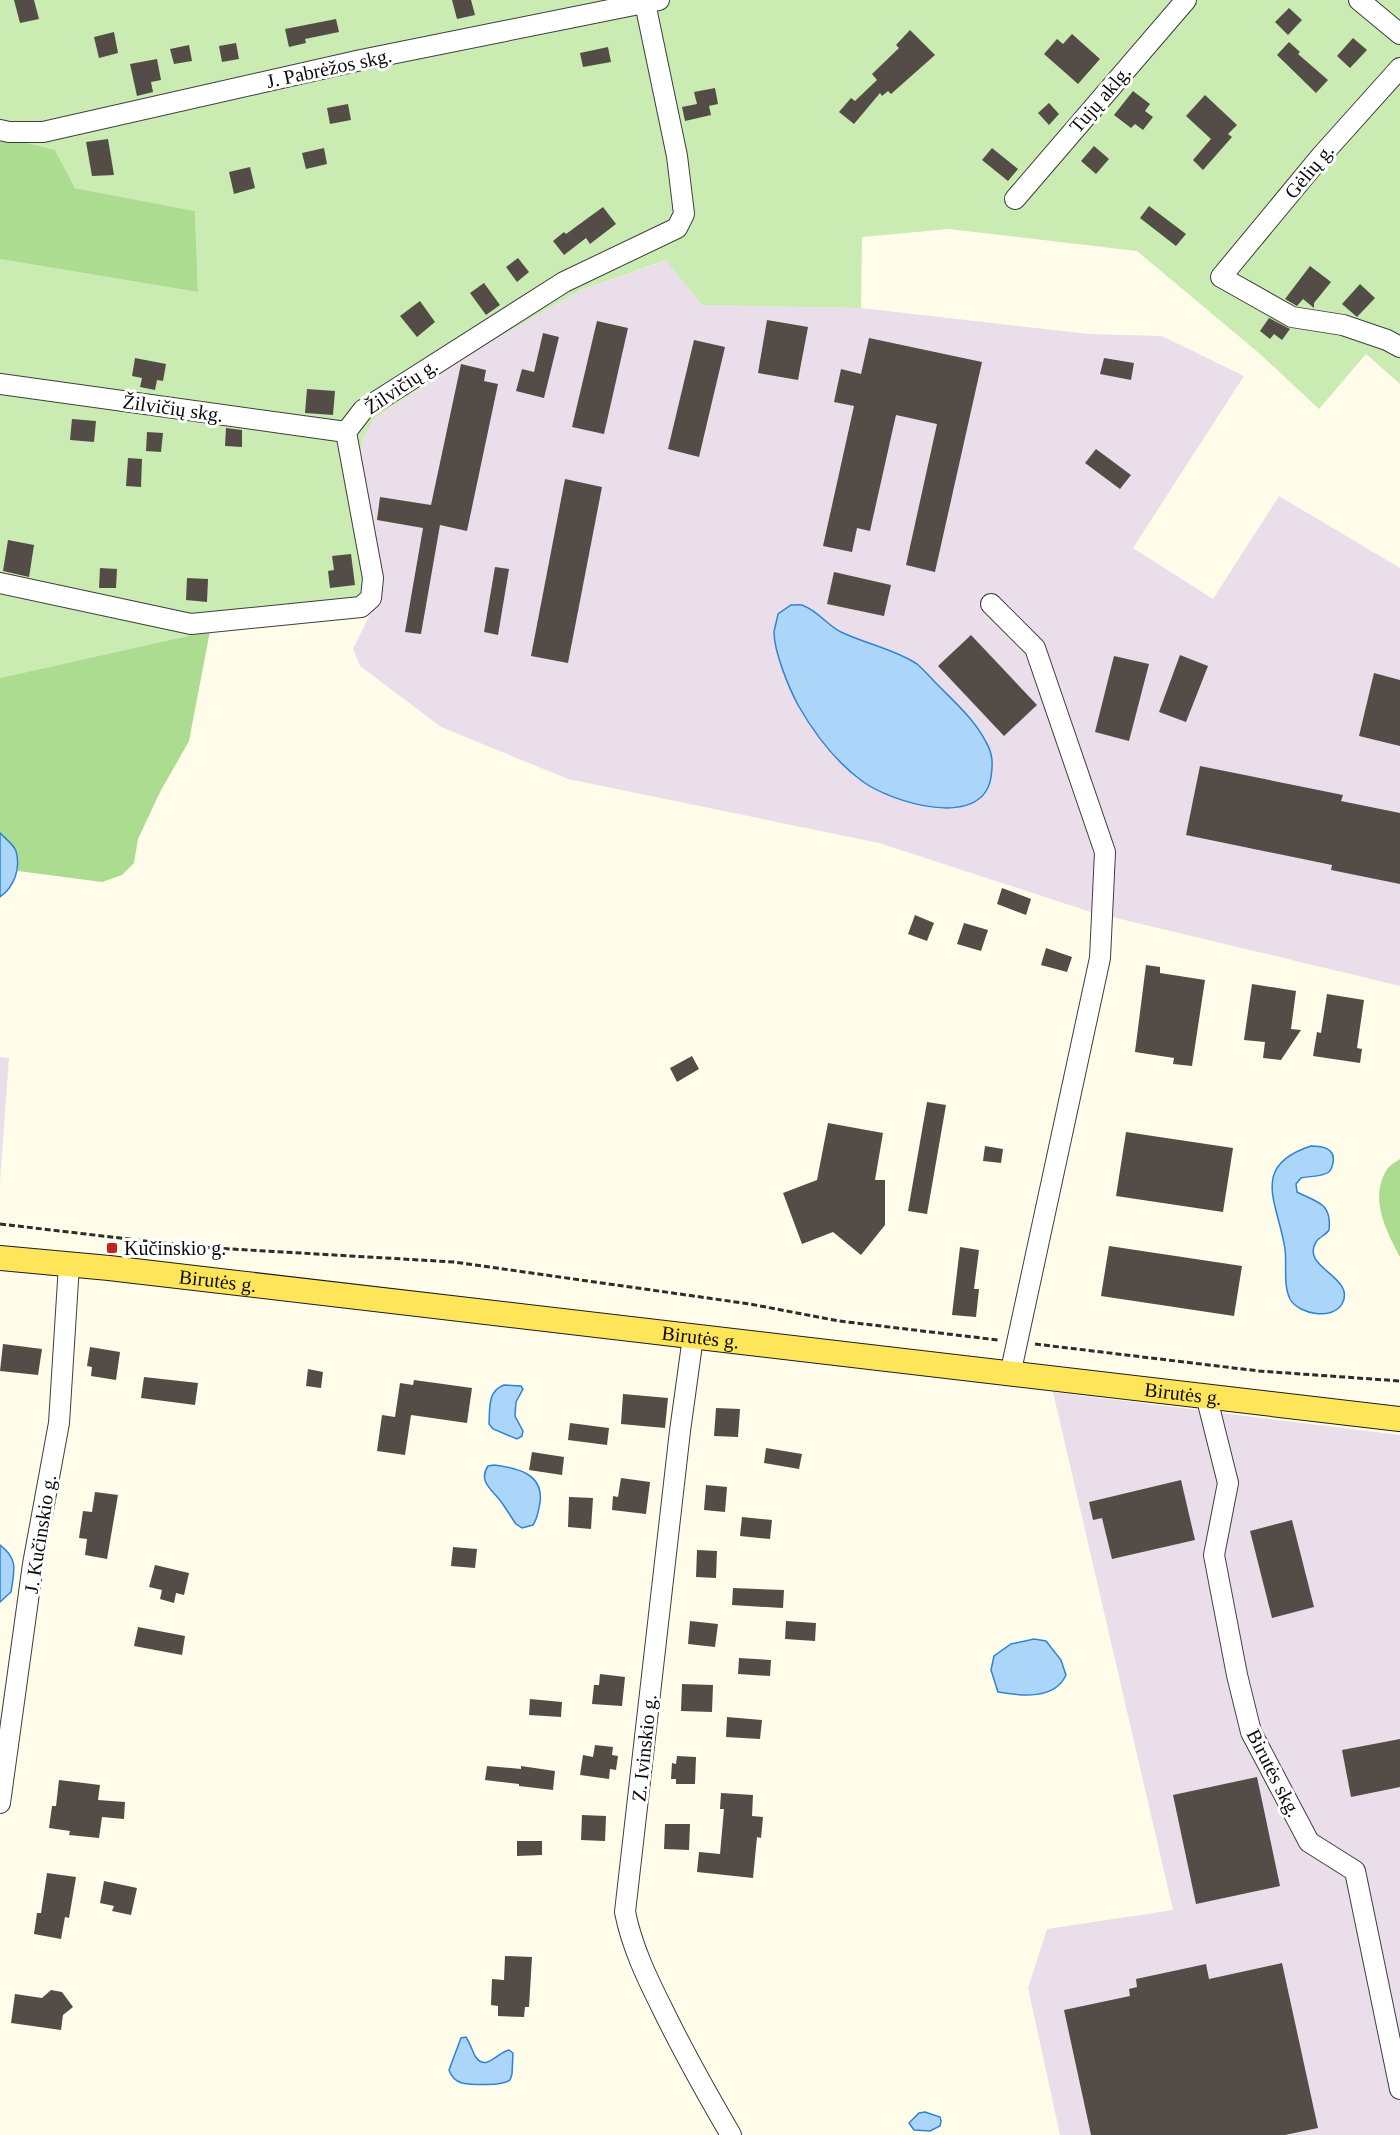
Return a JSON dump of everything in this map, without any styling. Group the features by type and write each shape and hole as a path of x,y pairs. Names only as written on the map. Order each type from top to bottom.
{"main road":[{"name":"Birutės g.","path":"0,1258 1400,1419"}],"street":[{"name":"Tujų aklg.","path":"1015,199 1186,0"},
{"path":"1359,0 1400,34"},
{"name":"J. Pabrėžos skg.","path":"0,130 43,132 361,60 652,1"},
{"name":"Žilvičių g.","path":"346,432 363,410 564,282 677,228 684,214 652,1"},
{"name":"Gėlių g.","path":"1400,68 1322,155 1221,277 1292,317 1343,325 1400,346"},
{"name":"Žilvičių skg.","path":"0,384 346,432"},
{"path":"0,583 191,624 361,607 371,598 374,578 346,432"},
{"path":"991,604 1035,648 1105,852 1100,958 1010,1375"},
{"name":"J. Kučinskio g.","path":"0,1803 33,1564 59,1423 69,1265"},
{"name":"Z. Ivinskio g.","path":"693,1338 680,1431 625,1912 631,1939 645,1973 692,2068 731,2135"},
{"name":"Birutės skg.","path":"1206,1395 1228,1483 1214,1555 1237,1675 1251,1732 1309,1842 1355,1871 1400,2089"}],"path":[{"path":"0,1224 197,1247 454,1262 750,1304 839,1321 1259,1371 1400,1381"}],"shaded area":[{"path":"667,260 702,305 861,308 1089,334 1162,336 1244,376 1133,548 1213,599 1279,496 1400,568 1400,986 1091,912 879,843 568,779 441,727 360,666 353,649 372,610 381,584 381,566 361,454 363,439 373,420 468,355 581,290"},
{"path":"0,1057 9,1058 0,1182"},
{"path":"1053,1392 1400,1435 1400,2135 1060,2135 1028,1988 1047,1929 1173,1910"}],"green space":[{"path":"0,0 1400,0 1400,384 1366,354 1319,409 1260,354 1137,251 949,229 862,237 861,308 702,305 666,260 581,290 468,355 373,420 363,439 361,454 381,566 381,584 372,610 210,631 0,678 0,259 198,292 195,211 75,188 55,150 0,136"},
{"path":"0,136 55,150 75,188 195,211 198,292 0,259"},
{"path":"210,631 189,741 160,792 138,839 134,863 122,875 102,882 18,871 16,849 0,833 0,678"},
{"path":"1400,1159 1400,1257 1385,1226 1379,1193 1387,1169"}],"water":[{"path":"791,605 809,608 841,632 899,654 917,664 969,717 988,746 992,768 984,794 971,803 954,808 913,803 875,789 843,765 804,716 790,689 779,659 774,630 778,614"},
{"path":"0,833 15,849 18,864 13,883 0,897"},
{"path":"1311,1146 1324,1147 1330,1151 1333,1158 1332,1167 1326,1174 1301,1178 1296,1184 1297,1192 1321,1204 1328,1214 1329,1230 1317,1240 1313,1251 1315,1259 1336,1279 1345,1295 1338,1309 1324,1314 1301,1309 1290,1299 1286,1281 1285,1249 1272,1188 1274,1175 1280,1164 1292,1154"},
{"path":"504,1385 521,1386 523,1389 516,1402 515,1416 523,1431 522,1436 517,1439 493,1429 489,1424 492,1396"},
{"path":"494,1465 528,1474 538,1485 540,1503 533,1525 522,1528 516,1524 485,1482 484,1477 488,1466"},
{"path":"0,1545 13,1560 14,1572 11,1592 0,1602"},
{"path":"1034,1639 1046,1641 1061,1660 1066,1675 1061,1683 1054,1689 1036,1694 1017,1695 998,1692 991,1670 994,1656 1011,1644"},
{"path":"466,2037 475,2056 483,2063 509,2050 513,2053 510,2080 479,2085 457,2081 449,2070 461,2038"},
{"path":"925,2112 940,2117 940,2126 930,2131 914,2130 909,2123 919,2113"}],"building":[{"path":"14,0 34,0 39,19 20,23"},
{"path":"452,0 471,0 475,15 457,19"},
{"path":"1289,8 1302,20 1288,35 1275,22"},
{"path":"336,19 339,32 305,39 306,43 289,47 285,29"},
{"path":"910,30 935,55 891,94 888,91 882,96 880,93 854,124 839,112 851,98 855,101 877,80 872,74 899,48 896,45"},
{"path":"114,32 118,53 99,58 94,37"},
{"path":"1072,34 1100,59 1078,84 1044,54 1057,39 1063,44"},
{"path":"1353,38 1367,50 1350,68 1337,56"},
{"path":"1289,42 1300,52 1298,54 1328,80 1316,93 1277,55"},
{"path":"236,43 239,59 222,62 219,46"},
{"path":"189,45 192,61 174,64 170,49"},
{"path":"608,47 611,62 583,67 580,53"},
{"path":"157,59 161,80 151,82 153,92 137,96 130,64"},
{"path":"715,88 718,104 709,106 711,115 685,121 682,107 697,104 694,92"},
{"path":"1133,91 1150,104 1145,111 1153,117 1143,130 1135,124 1131,128 1114,115"},
{"path":"1205,95 1237,125 1228,134 1232,137 1203,170 1193,160 1211,139 1186,116"},
{"path":"1049,103 1059,114 1049,125 1038,113"},
{"path":"348,104 351,120 330,124 327,108"},
{"path":"108,139 114,175 92,176 86,142"},
{"path":"1094,146 1109,159 1096,174 1081,161"},
{"path":"324,148 327,164 306,169 302,153"},
{"path":"992,148 1018,169 1008,181 982,160"},
{"path":"250,167 255,188 234,194 229,172"},
{"path":"1149,206 1186,234 1176,246 1140,218"},
{"path":"603,207 616,224 590,244 586,238 564,255 553,241"},
{"path":"518,258 529,272 517,282 506,267"},
{"path":"1310,266 1331,282 1314,303 1314,308 1303,299 1297,306 1285,299"},
{"path":"484,283 500,305 486,315 470,293"},
{"path":"1360,284 1375,298 1357,317 1342,304"},
{"path":"420,301 435,322 417,337 400,316"},
{"path":"1269,318 1290,329 1282,340 1274,334 1270,339 1260,331"},
{"path":"767,320 808,327 798,380 758,373"},
{"path":"597,321 628,328 604,434 572,427"},
{"path":"543,333 559,337 544,398 516,391 522,369 534,372"},
{"path":"869,338 982,362 935,572 906,565 937,424 896,415 870,531 857,528 852,552 823,546 854,406 834,402 841,369 861,374"},
{"path":"694,340 725,347 699,457 668,449"},
{"path":"135,358 166,364 163,381 157,380 155,390 140,387 142,378 132,376"},
{"path":"1104,358 1134,363 1131,380 1100,374"},
{"path":"461,364 486,370 484,381 498,384 467,531 440,525 421,634 405,632 423,528 377,520 380,497 431,505"},
{"path":"307,389 335,391 333,415 305,413"},
{"path":"72,419 96,421 94,442 70,440"},
{"path":"226,428 242,430 242,447 225,446"},
{"path":"147,432 163,433 161,452 146,451"},
{"path":"1096,449 1131,475 1120,489 1085,463"},
{"path":"128,458 142,459 141,487 126,486"},
{"path":"565,479 602,487 568,663 531,656"},
{"path":"8,540 34,545 29,577 3,571"},
{"path":"351,554 355,585 330,588 328,571 334,570 332,556"},
{"path":"495,567 509,569 498,635 484,632"},
{"path":"100,568 117,569 116,588 99,588"},
{"path":"834,572 891,585 884,616 827,604"},
{"path":"187,578 208,579 207,602 186,600"},
{"path":"971,635 1037,705 1004,736 938,666"},
{"path":"1180,655 1208,666 1186,722 1159,712"},
{"path":"1114,656 1149,664 1129,741 1095,732"},
{"path":"1374,673 1400,680 1400,746 1359,736"},
{"path":"1200,766 1343,795 1341,801 1400,813 1400,884 1331,870 1332,865 1186,835"},
{"path":"1002,888 1031,899 1026,915 997,904"},
{"path":"915,915 934,923 927,941 908,934"},
{"path":"964,923 988,930 981,951 957,944"},
{"path":"1046,948 1072,957 1067,972 1041,965"},
{"path":"1146,965 1160,967 1160,973 1205,980 1192,1066 1173,1064 1174,1058 1135,1052"},
{"path":"1252,984 1296,991 1291,1029 1301,1030 1281,1060 1263,1058 1265,1042 1244,1040"},
{"path":"1327,994 1364,1000 1357,1048 1362,1049 1360,1063 1313,1056 1317,1032 1321,1033"},
{"path":"692,1056 699,1069 677,1082 670,1068"},
{"path":"927,1102 946,1105 927,1214 908,1211"},
{"path":"828,1123 883,1133 875,1180 885,1180 885,1225 861,1255 833,1232 802,1244 783,1193 817,1180"},
{"path":"1126,1132 1233,1148 1223,1212 1116,1196"},
{"path":"985,1146 1003,1149 1001,1163 983,1161"},
{"path":"1109,1246 1242,1266 1234,1316 1101,1296"},
{"path":"960,1247 979,1250 974,1289 979,1289 976,1317 952,1315"},
{"path":"3,1344 42,1349 38,1375 0,1371"},
{"path":"90,1347 120,1352 116,1380 91,1376 92,1367 87,1366"},
{"path":"308,1369 323,1372 321,1388 306,1386"},
{"path":"144,1377 198,1383 195,1405 141,1398"},
{"path":"414,1380 472,1388 467,1423 411,1415 405,1455 377,1451 382,1415 395,1417 400,1383 413,1385"},
{"path":"623,1394 668,1398 665,1428 621,1424"},
{"path":"716,1408 740,1409 738,1437 714,1436"},
{"path":"570,1423 609,1428 607,1445 568,1440"},
{"path":"766,1448 802,1454 799,1469 764,1463"},
{"path":"532,1452 564,1457 562,1475 529,1470"},
{"path":"621,1478 650,1482 646,1514 612,1510 613,1496 618,1497"},
{"path":"1181,1480 1195,1540 1112,1559 1102,1518 1093,1520 1089,1502"},
{"path":"706,1485 727,1487 725,1512 704,1510"},
{"path":"95,1492 118,1495 107,1559 85,1555 87,1539 79,1538 83,1511 92,1512"},
{"path":"569,1497 593,1498 591,1529 568,1527"},
{"path":"742,1517 772,1520 770,1539 740,1536"},
{"path":"1292,1520 1314,1607 1272,1618 1250,1531"},
{"path":"453,1547 477,1549 475,1568 451,1566"},
{"path":"697,1550 717,1551 716,1578 696,1577"},
{"path":"155,1565 189,1573 184,1595 176,1593 174,1603 160,1599 162,1590 149,1587"},
{"path":"733,1588 784,1590 783,1608 732,1605"},
{"path":"690,1621 718,1624 715,1647 688,1644"},
{"path":"786,1621 816,1623 815,1641 785,1639"},
{"path":"138,1627 185,1636 182,1655 134,1646"},
{"path":"739,1658 771,1660 770,1676 738,1674"},
{"path":"600,1674 625,1677 622,1706 592,1704 594,1685 599,1685"},
{"path":"682,1684 713,1685 712,1712 681,1711"},
{"path":"530,1699 562,1702 561,1717 529,1715"},
{"path":"727,1717 762,1720 760,1739 726,1737"},
{"path":"1400,1739 1400,1787 1351,1797 1342,1750"},
{"path":"595,1745 613,1747 612,1755 618,1756 616,1770 610,1769 609,1779 580,1775 583,1755 593,1757"},
{"path":"677,1756 696,1757 695,1784 676,1784 676,1779 671,1779 672,1763 676,1764"},
{"path":"487,1766 521,1769 521,1766 555,1771 553,1790 485,1780"},
{"path":"1257,1777 1280,1886 1196,1904 1173,1795"},
{"path":"59,1780 100,1785 98,1800 125,1802 124,1819 102,1817 99,1838 69,1835 70,1831 49,1828 52,1806 56,1806"},
{"path":"721,1793 753,1795 752,1816 763,1817 761,1838 757,1837 753,1878 697,1872 699,1852 720,1854 724,1809 720,1809"},
{"path":"582,1815 606,1816 605,1841 581,1840"},
{"path":"665,1824 690,1824 689,1850 664,1849"},
{"path":"517,1841 542,1841 542,1855 517,1856"},
{"path":"47,1873 76,1877 69,1918 65,1917 61,1939 34,1934 37,1913 41,1913"},
{"path":"104,1881 137,1888 131,1915 112,1911 114,1906 100,1903"},
{"path":"505,1956 532,1957 529,2007 525,2007 524,2017 498,2016 498,2006 491,2005 492,1979 504,1980"},
{"path":"1282,1963 1318,2128 1285,2135 1091,2135 1064,2010 1130,1996 1129,1989 1137,1987 1136,1979 1206,1964 1209,1979"},
{"path":"51,1990 62,1992 73,2007 63,2015 61,2030 11,2023 15,1994 42,1998"}],"place":[{"name":"Kučinskio g.","path":"112,1248"}]}
